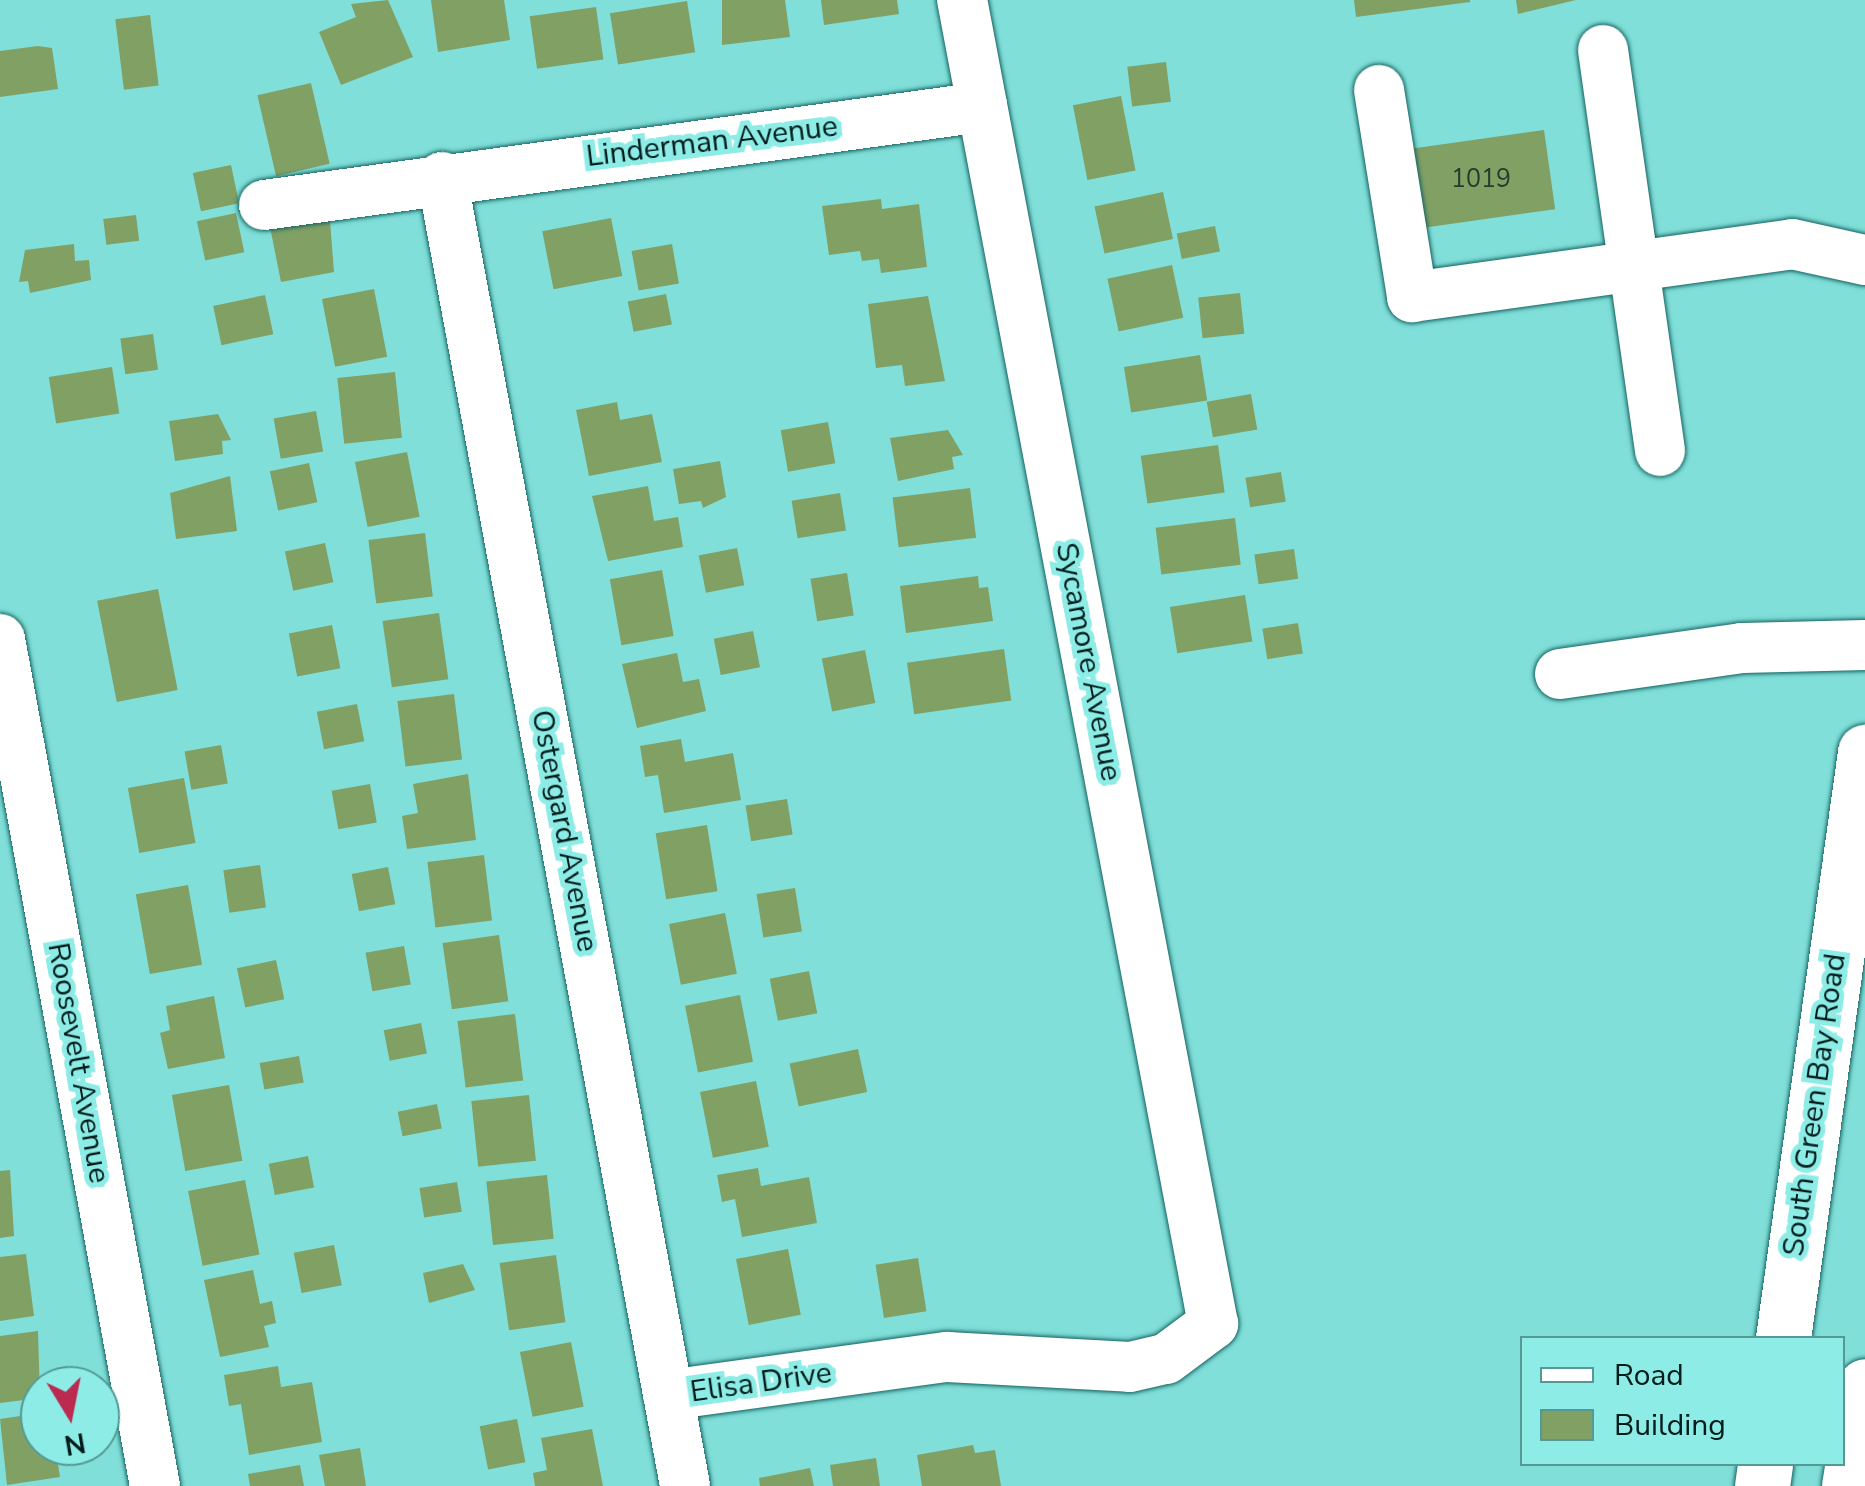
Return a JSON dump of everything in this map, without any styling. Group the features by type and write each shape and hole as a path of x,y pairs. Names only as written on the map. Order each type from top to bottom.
{"main road":[{"name":"South Green Bay Road","path":"1782,1336 1865,752"},
{"path":"1849,1486 1865,1386"}],"street":[{"name":"Sycamore Avenue","path":"962,0 1213,1324"},
{"path":"1603,50 1660,451"},
{"path":"1379,90 1412,297 1792,244 1865,260"},
{"name":"Linderman Avenue","path":"264,205 442,177 982,107"},
{"name":"Ostergard Avenue","path":"442,177 685,1486"},
{"name":"Roosevelt Avenue","path":"0,639 156,1486"},
{"path":"1560,674 1742,648 1865,645"},
{"name":"Elisa Drive","path":"668,1395 947,1358 1130,1368 1166,1358 1213,1324"}],"building":[{"path":"388,0 413,57 341,85 319,32 356,17 351,4"},
{"path":"431,0 504,0 510,40 438,52"},
{"path":"722,0 785,0 790,37 722,45"},
{"path":"821,0 897,0 899,14 824,25"},
{"path":"1354,0 1470,0 1470,2 1356,17"},
{"path":"1516,0 1576,0 1518,14"},
{"path":"687,1 695,52 618,65 610,13"},
{"path":"596,7 603,59 537,69 530,16"},
{"path":"150,15 159,85 124,90 115,19"},
{"path":"52,48 58,89 0,97 0,51"},
{"path":"1166,62 1171,102 1132,106 1127,67"},
{"path":"311,83 330,164 276,176 257,95"},
{"path":"1121,96 1136,171 1087,180 1073,105"},
{"path":"1544,130 1555,209 1418,228 1407,149"},
{"path":"231,165 239,203 201,211 193,173"},
{"path":"1163,192 1173,239 1105,254 1095,207"},
{"path":"881,199 882,209 919,204 927,267 881,273 879,259 862,261 860,251 829,255 822,206"},
{"path":"329,208 334,272 281,282 269,222"},
{"path":"236,213 244,252 205,260 197,221"},
{"path":"136,215 139,241 106,245 103,219"},
{"path":"611,218 622,276 554,289 542,231"},
{"path":"1215,226 1220,252 1182,259 1177,233"},
{"path":"74,244 75,261 89,260 91,280 30,293 28,281 19,282 25,250"},
{"path":"672,244 679,283 639,291 632,251"},
{"path":"1172,265 1183,318 1119,332 1107,279"},
{"path":"374,289 387,357 335,367 322,299"},
{"path":"1240,293 1244,334 1203,338 1198,297"},
{"path":"666,294 672,324 634,332 628,301"},
{"path":"265,295 273,334 221,345 213,306"},
{"path":"928,296 945,381 905,386 902,365 876,368 868,304"},
{"path":"153,334 158,370 125,374 120,339"},
{"path":"1200,355 1207,400 1131,412 1124,367"},
{"path":"112,367 119,413 56,423 49,377"},
{"path":"395,372 402,438 344,444 337,378"},
{"path":"1251,394 1257,429 1213,437 1207,402"},
{"path":"617,402 620,420 652,414 662,462 589,476 576,410"},
{"path":"316,411 323,451 281,459 274,418"},
{"path":"218,414 231,440 222,441 223,454 175,461 169,421"},
{"path":"828,422 835,463 788,472 781,430"},
{"path":"948,430 963,455 952,457 954,469 898,481 890,438"},
{"path":"1218,445 1225,493 1147,503 1141,456"},
{"path":"407,452 420,517 368,527 355,462"},
{"path":"720,461 726,497 703,508 701,501 679,504 673,469"},
{"path":"309,463 317,502 278,510 270,471"},
{"path":"1281,472 1286,502 1250,507 1245,478"},
{"path":"230,476 237,531 176,539 170,493"},
{"path":"648,486 654,521 678,517 683,547 608,561 592,496"},
{"path":"970,488 976,538 899,547 893,498"},
{"path":"840,493 846,531 798,538 792,501"},
{"path":"1235,518 1241,565 1161,574 1156,528"},
{"path":"425,533 433,597 376,603 368,540"},
{"path":"325,543 333,582 293,591 285,552"},
{"path":"737,548 744,585 706,593 699,555"},
{"path":"1294,549 1298,579 1259,584 1254,555"},
{"path":"662,570 674,636 621,645 610,579"},
{"path":"847,573 854,615 817,621 810,579"},
{"path":"978,576 979,588 988,587 993,621 906,633 900,586"},
{"path":"158,589 178,690 117,702 97,601"},
{"path":"1245,595 1252,641 1177,653 1170,607"},
{"path":"439,613 448,679 392,687 383,621"},
{"path":"1298,623 1303,654 1267,659 1262,629"},
{"path":"332,625 340,668 297,677 289,633"},
{"path":"753,631 760,667 721,675 714,639"},
{"path":"1004,649 1011,700 914,714 907,663"},
{"path":"865,650 875,703 832,711 822,658"},
{"path":"677,653 683,682 699,679 706,711 637,728 622,664"},
{"path":"454,694 462,760 405,766 397,701"},
{"path":"357,704 364,741 324,749 317,712"},
{"path":"681,739 685,762 733,753 741,800 664,813 658,775 645,777 640,746"},
{"path":"221,745 228,783 191,790 185,751"},
{"path":"468,774 476,840 407,849 402,816 418,813 413,784"},
{"path":"184,778 195,843 139,853 128,788"},
{"path":"370,784 377,822 338,829 332,791"},
{"path":"787,799 793,835 751,841 746,806"},
{"path":"707,825 717,891 666,899 656,833"},
{"path":"484,855 492,921 435,927 427,862"},
{"path":"260,865 266,908 229,913 223,870"},
{"path":"388,867 395,904 359,911 352,874"},
{"path":"188,885 202,965 150,974 136,894"},
{"path":"795,888 802,931 763,938 756,894"},
{"path":"725,913 737,974 681,985 669,924"},
{"path":"499,935 508,1001 452,1009 443,943"},
{"path":"404,946 411,984 372,991 366,953"},
{"path":"276,960 284,999 245,1007 237,968"},
{"path":"809,971 817,1013 778,1021 770,979"},
{"path":"740,995 753,1062 698,1072 685,1006"},
{"path":"214,996 225,1058 168,1069 160,1033 170,1030 166,1006"},
{"path":"515,1014 523,1081 466,1088 457,1021"},
{"path":"421,1023 427,1053 390,1061 384,1030"},
{"path":"858,1049 867,1092 799,1107 790,1064"},
{"path":"299,1056 304,1083 264,1090 260,1063"},
{"path":"756,1081 769,1147 713,1158 700,1092"},
{"path":"229,1085 242,1161 185,1171 172,1095"},
{"path":"529,1095 536,1161 478,1167 471,1101"},
{"path":"437,1104 442,1129 403,1136 398,1112"},
{"path":"308,1156 314,1187 275,1195 269,1164"},
{"path":"758,1168 761,1186 809,1177 817,1223 742,1237 735,1199 722,1202 717,1175"},
{"path":"10,1170 14,1236 0,1238 0,1171"},
{"path":"547,1175 554,1239 493,1245 486,1181"},
{"path":"245,1180 260,1255 203,1266 188,1191"},
{"path":"457,1182 462,1212 424,1218 419,1188"},
{"path":"334,1245 342,1285 302,1293 294,1253"},
{"path":"788,1249 801,1315 749,1325 736,1259"},
{"path":"26,1254 34,1316 0,1321 0,1257"},
{"path":"556,1255 565,1322 509,1330 500,1263"},
{"path":"918,1258 926,1311 884,1318 876,1265"},
{"path":"463,1264 475,1290 429,1303 423,1273"},
{"path":"253,1270 260,1304 272,1301 276,1323 264,1326 269,1347 220,1357 204,1280"},
{"path":"38,1331 39,1366 20,1366 20,1400 0,1403 0,1336"},
{"path":"571,1342 584,1407 533,1417 520,1352"},
{"path":"278,1366 281,1387 312,1382 322,1442 249,1455 241,1404 229,1406 224,1375"},
{"path":"20,1416 20,1466 58,1466 60,1477 7,1485 0,1419"},
{"path":"517,1419 525,1462 488,1469 480,1426"},
{"path":"592,1429 603,1486 535,1486 533,1473 547,1470 541,1438"},
{"path":"973,1445 975,1453 995,1450 1001,1486 922,1486 917,1455"},
{"path":"360,1448 366,1486 325,1486 319,1455"},
{"path":"876,1458 880,1486 833,1486 830,1465"},
{"path":"300,1465 304,1486 250,1486 248,1474"},
{"path":"810,1468 814,1486 760,1486 759,1478"}]}
